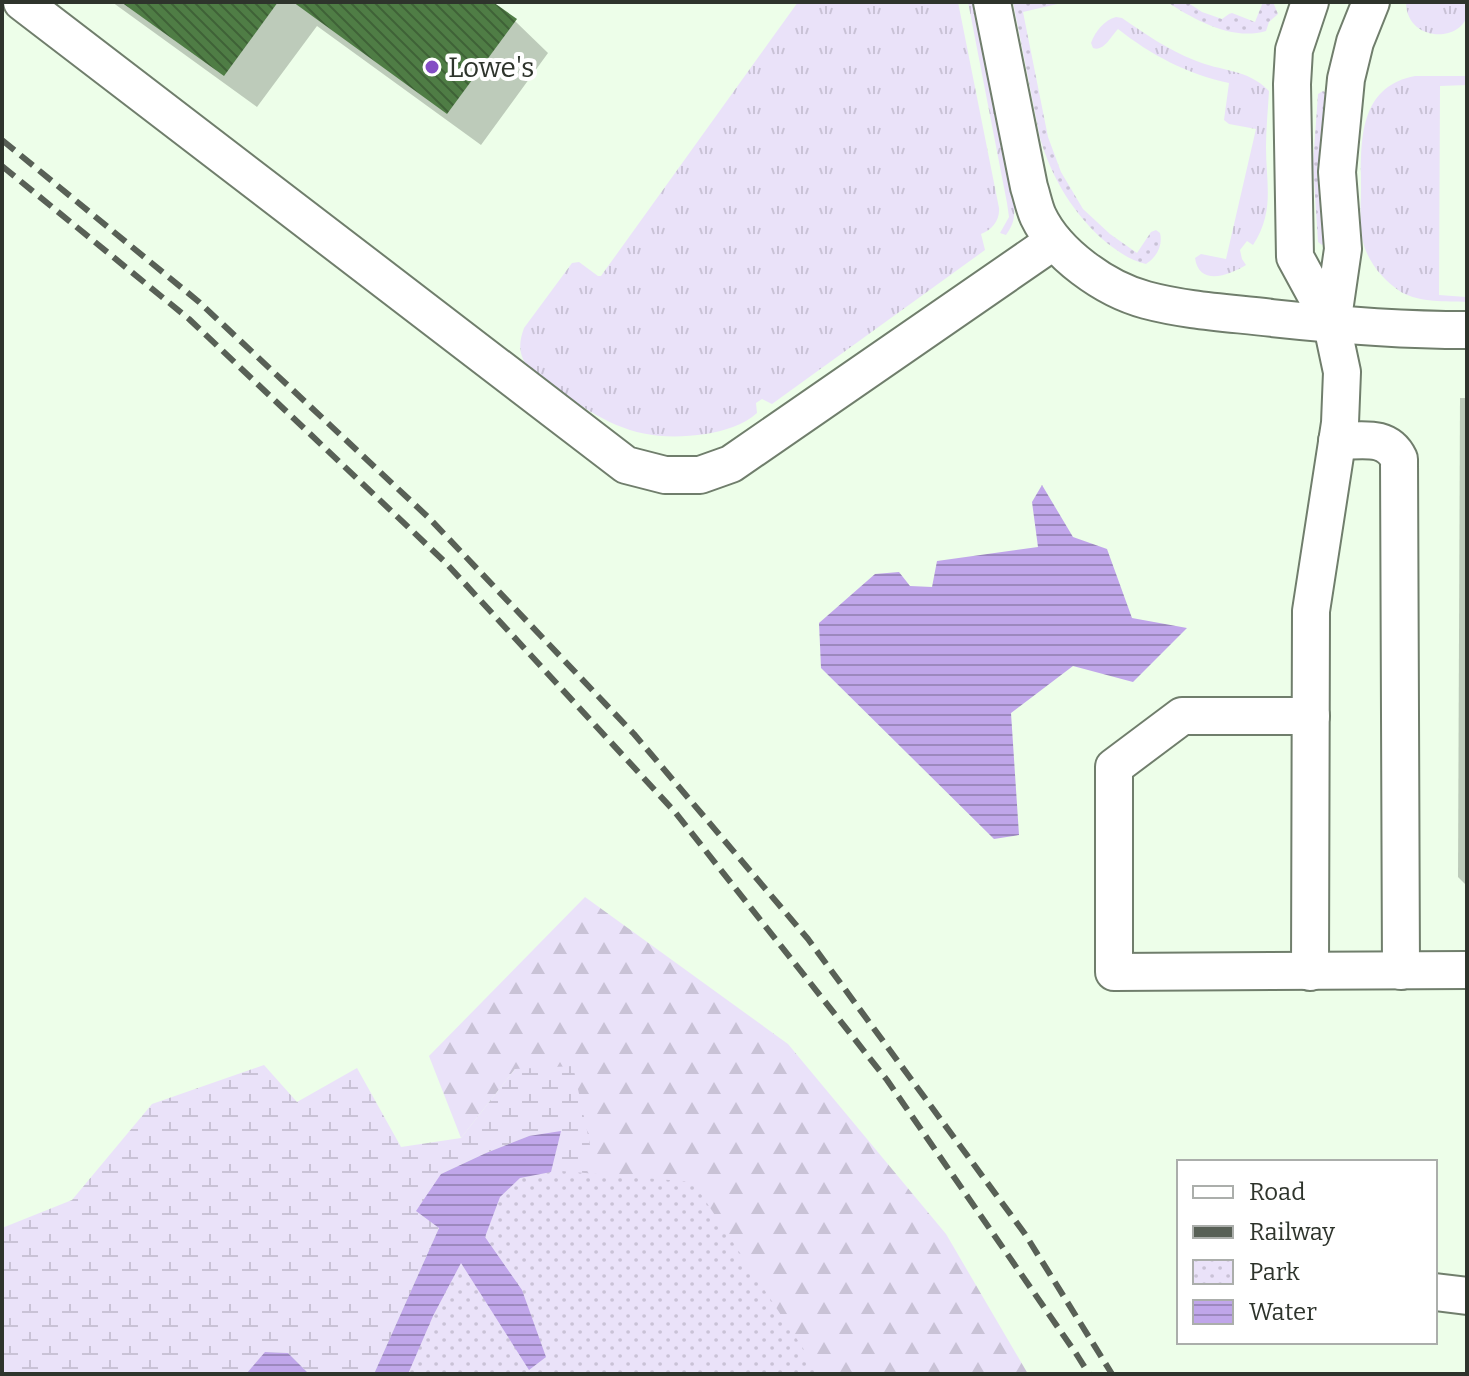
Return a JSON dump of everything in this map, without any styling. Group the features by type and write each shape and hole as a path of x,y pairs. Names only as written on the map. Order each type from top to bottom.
{"lane":[{"path":"22,2 626,465 665,475 700,475 731,464 1054,241"},
{"path":"1310,2 1294,50 1295,257 1332,325 1342,372 1340,423 1311,611 1310,972"},
{"path":"1332,325 1343,249 1337,172 1346,79 1355,42 1371,2"},
{"path":"993,3 1037,215 1054,241 1078,264 1116,288 1143,299 1190,308 1332,325 1467,330"},
{"path":"1337,441 1382,441 1394,448 1399,459 1401,971"},
{"path":"1311,716 1182,716 1114,767 1114,972 1467,970"},
{"path":"1437,1292 1467,1296"}],"green space":[{"path":"798,2 958,2 999,208 994,224 981,234 985,250 772,404 762,399 756,403 757,413 740,424 706,434 664,436 629,430 612,423 543,380 527,366 520,347 524,328 572,263 579,262 601,276"},
{"path":"968,2 974,2 1014,203 1013,220 1006,235 1000,233 1009,217 1007,203"},
{"path":"1013,2 1066,2 1023,12 1048,137 1061,172 1083,209 1110,234 1137,253 1151,232 1156,230 1160,233 1158,250 1146,264 1121,253 1095,232 1074,208 1058,182 1040,138"},
{"path":"1167,2 1187,2 1202,12 1222,19 1232,13 1255,22 1263,2 1273,2 1278,14 1269,22 1266,31 1240,33 1202,22"},
{"path":"1406,2 1467,2 1467,15 1463,24 1455,30 1434,34 1415,25 1408,15"},
{"path":"1116,17 1184,56 1243,74 1269,91 1267,209 1253,245 1247,241 1240,250 1246,265 1239,269 1224,275 1209,276 1202,273 1195,258 1201,254 1226,259 1256,129 1229,124 1224,120 1229,83 1170,62 1118,29 1104,46 1093,48 1091,43 1098,31"},
{"path":"1415,76 1467,76 1467,85 1440,86 1439,295 1466,297 1467,302 1425,300 1401,292 1376,269 1363,244 1360,221 1361,154 1366,120 1382,92 1396,82"},
{"path":"1323,91 1328,94 1326,242 1322,245 1318,242 1313,164 1318,94"},
{"path":"585,897 788,1044 946,1234 1028,1374 586,1374 515,1069 461,1138 429,1056"},
{"path":"264,1065 297,1102 357,1068 401,1147 461,1138 515,1069 573,1066 592,1154 558,1267 529,1136 441,1174 439,1228 374,1374 309,1374 288,1353 266,1352 246,1374 2,1374 2,1228 72,1200 152,1104"},
{"path":"513,1167 693,1182 820,1374 387,1374"}],"water":[{"path":"1042,485 1073,537 1107,549 1132,618 1187,628 1133,682 1073,666 1011,713 1019,835 994,839 821,668 819,623 875,574 899,572 910,586 932,587 937,561 1038,547 1032,502"},
{"path":"561,1131 551,1172 520,1178 500,1197 485,1237 522,1290 546,1357 529,1370 461,1263 433,1316 408,1374 374,1374 439,1228 416,1211 441,1174 529,1136"},
{"path":"265,1352 288,1353 309,1374 246,1374"}],"building":[{"path":"121,2 278,2 224,76"},
{"name":"Lowe's","path":"293,2 493,2 517,19 447,114"}],"railway":[{"path":"2,140 199,302 429,518 634,734 808,939 1025,1234 1112,1374"},
{"path":"2,166 189,319 445,562 675,812 887,1080 1089,1374"}],"place":[{"name":"Lowe's","path":"432,67"}]}
